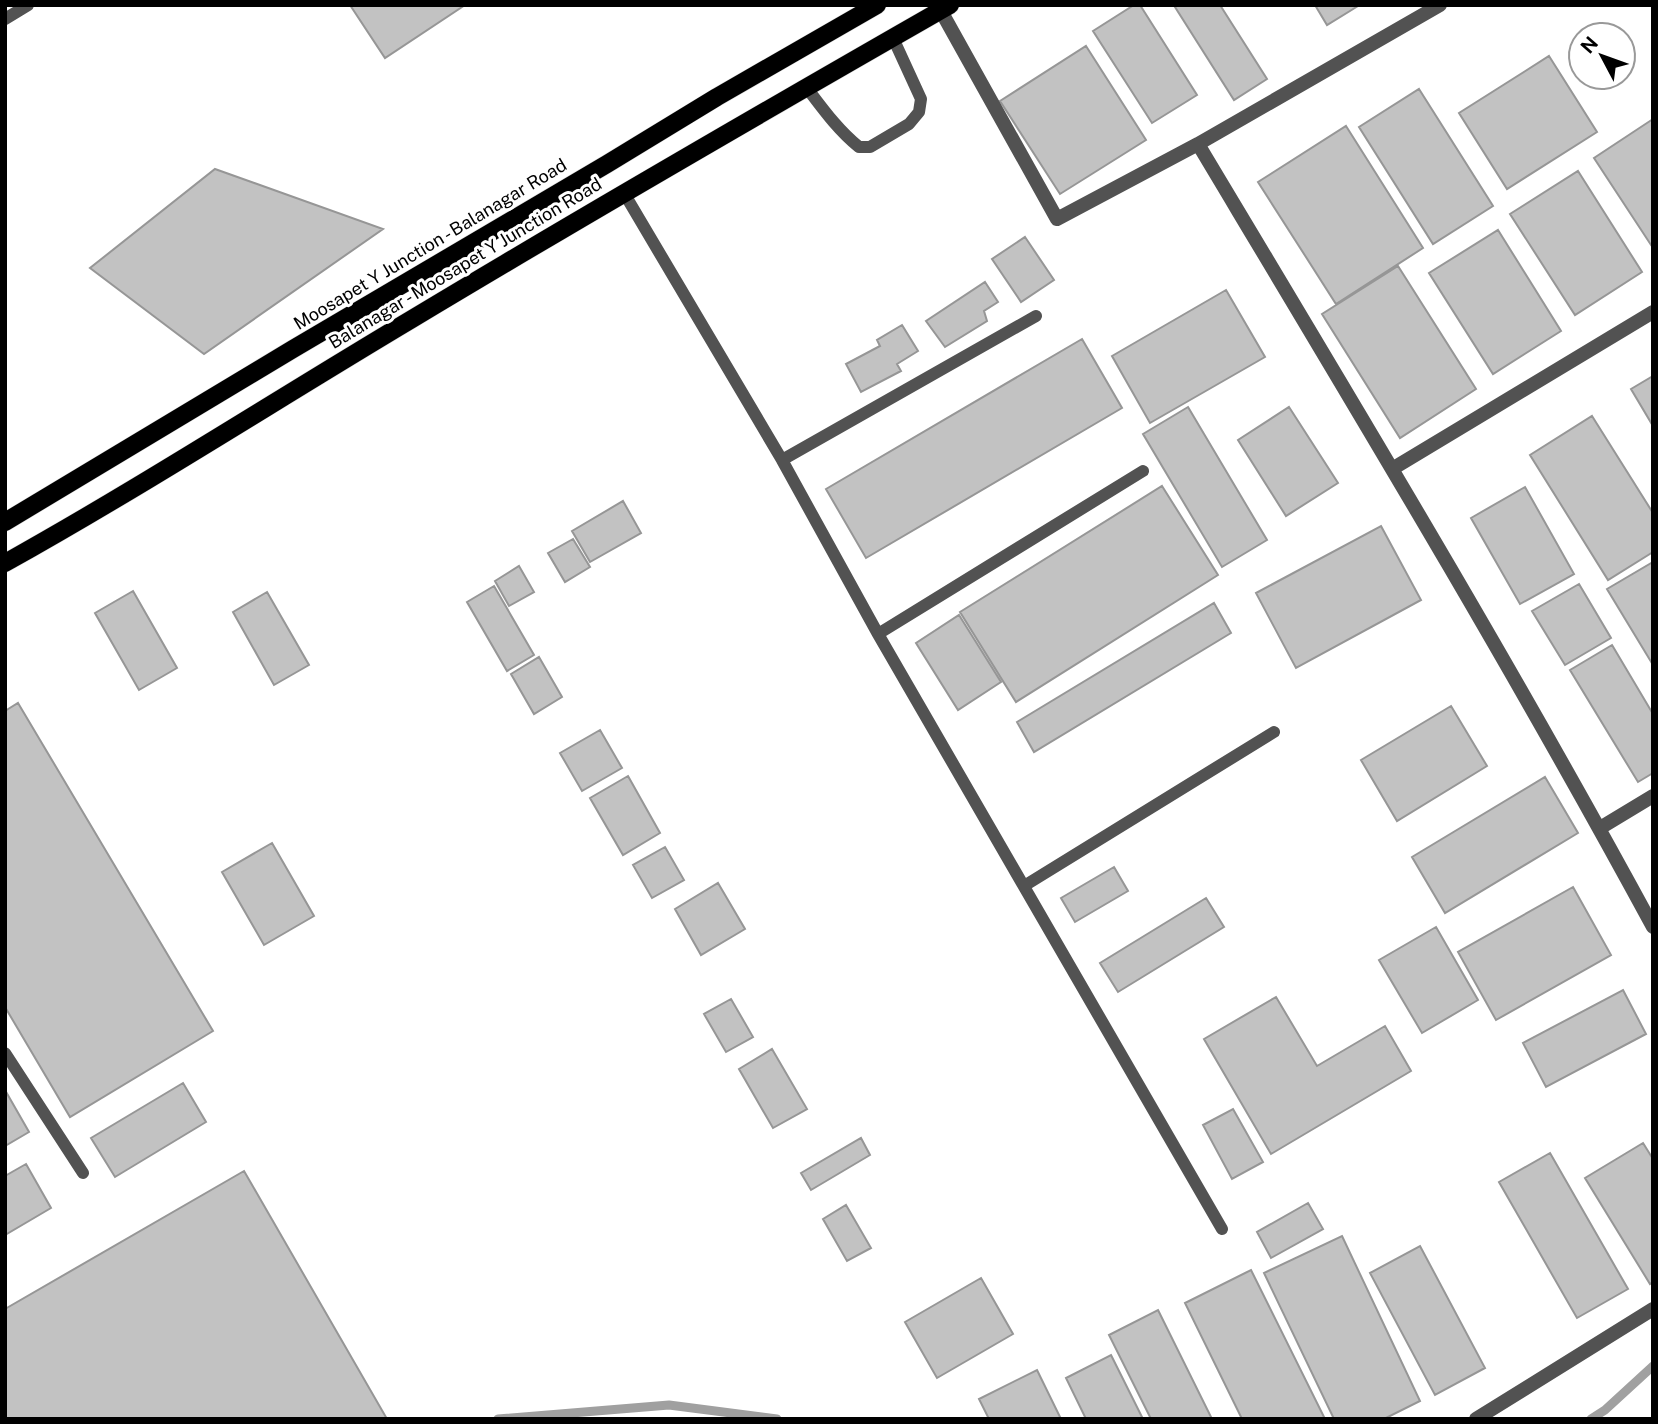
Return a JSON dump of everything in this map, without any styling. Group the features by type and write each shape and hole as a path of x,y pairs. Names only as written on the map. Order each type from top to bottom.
{"main road":[{"name":"Moosapet Y Junction - Balanagar Road","path":"5,522 877,5"},
{"name":"Balanagar - Moosapet Y Junction Road","path":"5,563 624,193 945,8"}],"street":[{"path":"945,8 1057,219 1198,144 1440,5"},
{"path":"1198,144 1392,468 1600,828 1653,927"},
{"path":"1392,468 1653,312"},
{"path":"1600,828 1653,796"},
{"path":"1476,1419 1653,1309"}],"lane":[{"path":"5,19 28,5"},
{"path":"807,88 837,126 859,147 870,147 909,124 919,112 921,99 893,38"},
{"path":"624,193 782,460 878,634 1222,1228"},
{"path":"782,460 1036,316"},
{"path":"878,634 1143,471"},
{"path":"1024,886 1274,732"},
{"path":"5,1052 83,1173"}],"building":[{"path":"350,5 465,5 385,58"},
{"path":"1134,5 1140,5 1197,95 1152,123 1093,31"},
{"path":"1220,5 1267,79 1234,100 1175,7"},
{"path":"1315,5 1358,5 1358,6 1327,25"},
{"path":"1086,46 1146,140 1060,194 1000,101"},
{"path":"1549,56 1567,84 1567,91 1571,91 1597,132 1507,189 1459,113"},
{"path":"1419,89 1493,206 1433,244 1359,127"},
{"path":"1653,119 1653,248 1594,158"},
{"path":"1346,126 1423,248 1336,304 1258,182"},
{"path":"215,169 383,229 204,354 90,268"},
{"path":"1578,171 1642,272 1575,315 1510,214"},
{"path":"1498,230 1561,331 1493,374 1429,273"},
{"path":"1025,237 1054,280 1021,302 992,259"},
{"path":"1398,266 1476,389 1400,438 1322,314"},
{"path":"985,282 998,302 984,311 987,321 945,347 926,321"},
{"path":"1226,290 1265,357 1150,423 1112,356"},
{"path":"902,325 918,351 897,364 901,371 861,392 846,364 880,346 877,340"},
{"path":"1082,339 1122,408 866,558 826,489"},
{"path":"1653,376 1653,426 1631,389"},
{"path":"1188,407 1267,540 1222,567 1143,434"},
{"path":"1289,407 1338,483 1286,516 1238,440"},
{"path":"1592,416 1653,513 1653,552 1608,580 1530,455"},
{"path":"1162,486 1218,575 1016,702 960,612"},
{"path":"1525,487 1574,574 1520,604 1471,518"},
{"path":"623,501 641,533 590,562 572,531"},
{"path":"1381,526 1421,600 1296,668 1256,593"},
{"path":"573,539 590,567 565,582 548,553"},
{"path":"1653,562 1653,665 1607,589"},
{"path":"519,566 534,592 509,606 495,581"},
{"path":"1579,584 1611,638 1565,665 1532,611"},
{"path":"494,586 534,655 507,671 467,602"},
{"path":"133,591 177,668 139,690 95,613"},
{"path":"267,592 309,665 274,685 233,612"},
{"path":"1214,603 1231,633 1034,752 1017,722"},
{"path":"959,615 1001,682 958,710 916,643"},
{"path":"1612,645 1653,714 1653,773 1638,782 1570,670"},
{"path":"539,657 562,697 534,714 511,674"},
{"path":"18,703 213,1031 70,1117 5,1007 5,711"},
{"path":"1451,706 1487,766 1397,821 1361,760"},
{"path":"600,730 622,768 582,791 560,753"},
{"path":"628,776 660,833 623,855 590,798"},
{"path":"1545,777 1578,833 1445,913 1412,857"},
{"path":"272,843 314,916 264,945 222,872"},
{"path":"665,847 684,880 652,898 633,865"},
{"path":"1114,867 1128,891 1075,922 1061,898"},
{"path":"718,883 745,929 701,955 675,909"},
{"path":"1573,887 1611,955 1496,1020 1458,952"},
{"path":"1206,898 1224,927 1118,992 1100,963"},
{"path":"1436,927 1478,1000 1422,1033 1379,960"},
{"path":"1623,990 1646,1034 1546,1087 1523,1043"},
{"path":"1276,997 1317,1066 1385,1026 1411,1071 1271,1154 1204,1039"},
{"path":"731,999 753,1037 726,1052 704,1014"},
{"path":"772,1049 807,1109 773,1128 739,1069"},
{"path":"183,1083 206,1122 115,1177 91,1138"},
{"path":"5,1090 29,1132 5,1146"},
{"path":"1233,1109 1263,1162 1232,1179 1203,1125"},
{"path":"861,1138 870,1155 811,1190 801,1173"},
{"path":"1643,1143 1653,1159 1653,1282 1650,1284 1585,1178"},
{"path":"1550,1153 1628,1289 1577,1318 1499,1182"},
{"path":"26,1164 51,1208 5,1235 5,1176"},
{"path":"244,1171 387,1419 5,1419 5,1309"},
{"path":"1308,1203 1323,1229 1271,1258 1257,1232"},
{"path":"846,1205 871,1248 847,1261 823,1219"},
{"path":"1342,1236 1420,1401 1384,1419 1334,1419 1264,1273"},
{"path":"1420,1246 1485,1368 1435,1395 1370,1273"},
{"path":"1251,1270 1325,1419 1242,1419 1185,1303"},
{"path":"981,1278 1013,1334 937,1378 905,1322"},
{"path":"1158,1310 1212,1419 1151,1419 1109,1335"},
{"path":"1111,1355 1143,1419 1086,1419 1066,1378"},
{"path":"1037,1370 1061,1419 989,1419 979,1399"}],"waterway":[{"path":"1591,1419 1605,1410 1653,1366"},
{"path":"498,1419 669,1405 777,1419"}]}
